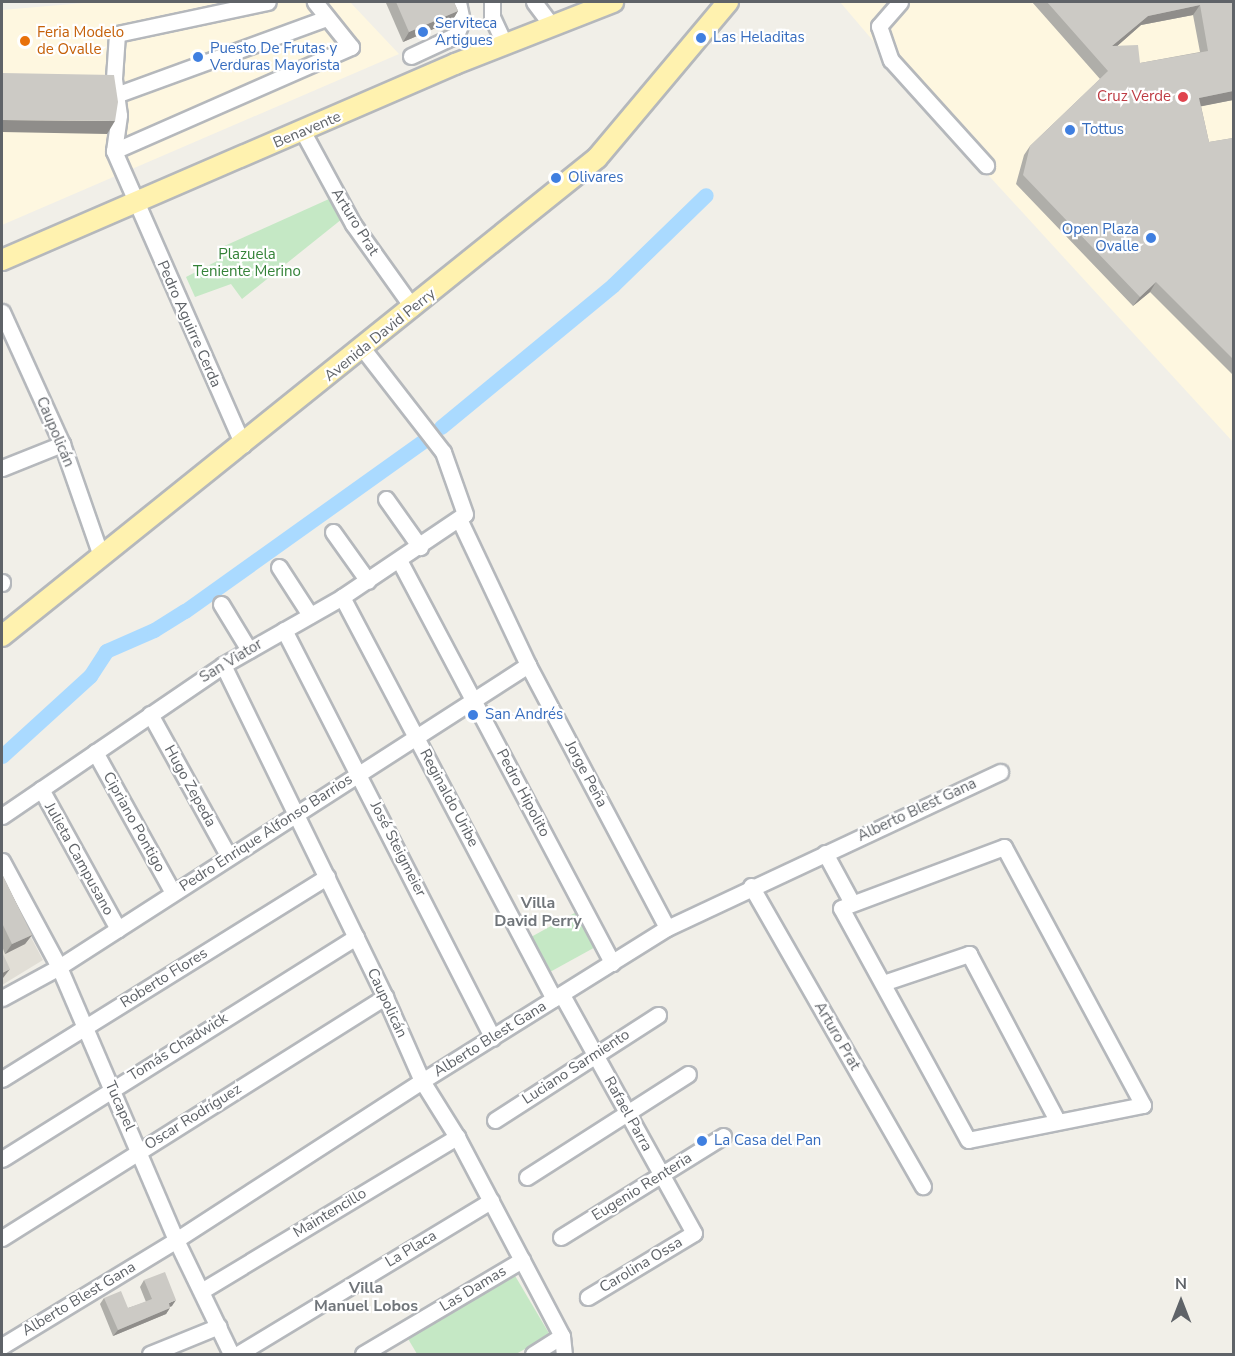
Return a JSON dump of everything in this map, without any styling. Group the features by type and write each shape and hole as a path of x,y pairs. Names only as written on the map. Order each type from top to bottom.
{"main road":[{"name":"Benavente","path":"2,260 303,132 455,64 613,2"},
{"name":"Avenida David Perry","path":"2,636 363,349 597,158 728,2"}],"street":[{"path":"114,151 119,115 116,95 117,34 268,2"},
{"path":"114,151 351,47 315,2"},
{"path":"411,56 446,42 461,29 458,2"},
{"path":"492,2 492,17 505,45"},
{"path":"534,2 552,26"},
{"path":"900,2 879,26 891,60 986,165"},
{"path":"116,95 326,18"},
{"path":"446,42 455,64"},
{"name":"Arturo Prat","path":"303,132 353,224 413,308"},
{"name":"Pedro Aguirre Cerda","path":"114,151 243,445"},
{"name":"Caupolicán","path":"2,312 62,444 101,556"},
{"name":"Jorge Peña","path":"363,349 443,452 463,518 528,665 667,928"},
{"path":"2,468 62,444"},
{"path":"386,499 420,547"},
{"name":"San Viator","path":"2,816 223,665 342,597 463,518"},
{"path":"333,532 368,580"},
{"name":"Pedro Hipolito","path":"399,560 612,963"},
{"path":"279,567 310,615"},
{"name":"Reginaldo Uribe","path":"342,597 558,997"},
{"path":"221,604 249,650"},
{"name":"José Steigmeier","path":"284,630 360,772 493,1038"},
{"name":"Caupolicán","path":"223,665 385,997 422,1081 458,1137 562,1336"},
{"name":"Pedro Enrique Alfonso Barrios","path":"2,998 59,967 528,665"},
{"name":"Hugo Zepeda","path":"150,714 229,857"},
{"name":"Cipriano Pontigo","path":"95,752 173,893"},
{"name":"Alberto Blest Gana","path":"2,1346 176,1240 422,1081 667,928 751,886 1000,772"},
{"name":"Julieta Campusano","path":"40,789 118,929"},
{"path":"1004,847 1143,1105 1057,1120 968,1140 841,908 852,903 1004,847"},
{"path":"825,853 852,903"},
{"name":"Tucapel","path":"2,861 59,967 141,1151 176,1240 203,1290 231,1354"},
{"name":"Roberto Flores","path":"2,1079 327,877"},
{"name":"Arturo Prat","path":"751,886 922,1186"},
{"name":"Tomás Chadwick","path":"2,1159 356,937"},
{"path":"883,984 969,954 1057,1120"},
{"name":"Oscar Rodríguez","path":"2,1238 385,997"},
{"name":"Rafael Parra","path":"558,997 596,1055 694,1233"},
{"name":"Luciano Sarmiento","path":"495,1120 658,1015"},
{"path":"527,1177 688,1074"},
{"name":"Eugenio Renteria","path":"561,1236 662,1176 723,1136"},
{"name":"Maintencillo","path":"203,1290 458,1137"},
{"name":"La Placa","path":"238,1354 491,1200"},
{"name":"Carolina Ossa","path":"588,1297 694,1233"},
{"name":"Las Damas","path":"363,1354 522,1260"},
{"path":"150,1354 219,1326"},
{"path":"533,1354 562,1336 564,1354"}],"shaded area":[{"name":"Feria Modelo de Ovalle","path":"95,2 350,2 399,54 2,225 2,10"},
{"path":"840,2 1233,2 1233,442 979,165"},
{"path":"2,883 43,960 2,985"}],"green space":[{"name":"Plazuela Teniente Merino","path":"329,199 342,219 242,299 231,284 195,297 186,277 223,258 220,248"},
{"path":"580,910 599,945 550,972 531,937"},
{"path":"514,1274 550,1335 516,1354 417,1354 407,1337"}],"building":[{"path":"396,2 454,2 458,11 409,32"},
{"name":"Open Plaza Ovalle","path":"1047,2 1233,2 1233,91 1199,98 1209,142 1233,138 1233,359 1156,282 1140,297 1023,175 1030,146 1108,71","holes":["1200,5 1208,51 1140,63 1138,45 1112,46 1148,16"]},
{"path":"2,73 114,75 118,102 115,121 2,120"},
{"path":"2,874 32,935 12,944 2,923"},
{"path":"2,952 10,969 2,973"},
{"path":"165,1272 176,1300 169,1303 170,1308 118,1330 104,1298 121,1291 128,1308 152,1299 144,1280"}],"waterway":[{"path":"441,427 613,285 706,195"},
{"path":"2,756 90,676 106,651 154,630 185,611 425,440"}],"place":[{"name":"Serviteca Artigues","path":"423,32"},
{"name":"Las Heladitas","path":"701,38"},
{"name":"Feria Modelo de Ovalle","path":"25,41"},
{"name":"Puesto De Frutas y Verduras Mayorista","path":"198,57"},
{"name":"Cruz Verde","path":"1183,97"},
{"name":"Tottus","path":"1070,130"},
{"name":"Olivares","path":"556,178"},
{"name":"Open Plaza Ovalle","path":"1151,238"},
{"name":"San Andrés","path":"473,715"},
{"name":"La Casa del Pan","path":"702,1141"}],"district":[{"name":"Villa David Perry","path":"538,912"},
{"name":"Villa Manuel Lobos","path":"366,1297"}]}
